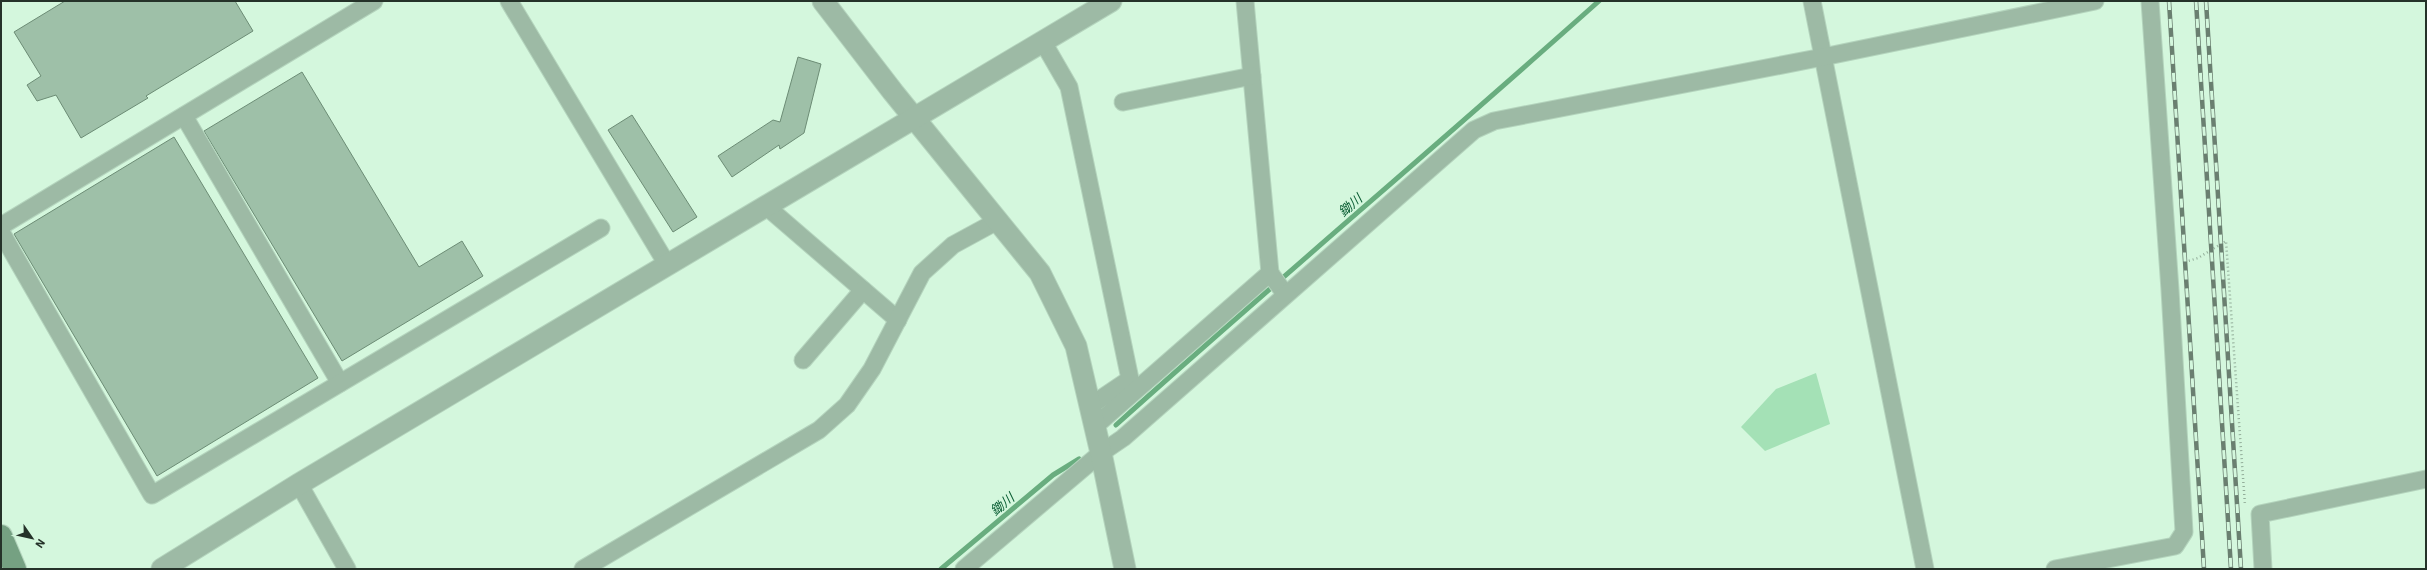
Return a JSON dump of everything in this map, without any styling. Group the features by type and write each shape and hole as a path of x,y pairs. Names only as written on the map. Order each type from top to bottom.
{"main road":[{"path":"1,536 15,569"}],"street":[{"path":"1,226 374,1"},
{"path":"509,1 668,266"},
{"path":"823,1 1040,273 1076,346 1101,453 1125,569"},
{"path":"162,569 299,484 668,266 1111,1"},
{"path":"1245,1 1252,76 1278,284"},
{"path":"1812,1 1925,569"},
{"path":"1095,426 1474,130 1494,121 1823,57 2095,1"},
{"path":"2055,569 2175,546 2184,532 2150,1"},
{"path":"1043,42 1069,87 1130,380 1090,406"},
{"path":"1123,102 1252,76"},
{"path":"184,116 340,383"},
{"path":"767,207 898,320"},
{"path":"583,569 818,430 847,405 872,369 922,273 953,245 998,220"},
{"path":"1,232 152,495 601,228"},
{"path":"964,569 1101,453 1123,438 1278,284"},
{"path":"803,360 863,290"},
{"path":"2263,569 2260,514 2426,479"},
{"path":"299,484 348,569"}],"path":[{"path":"2168,265 2198,258 2226,241 2246,510"}],"green space":[{"path":"1816,373 1830,424 1765,451 1741,427 1776,389"}],"building":[{"path":"65,1 235,1 253,31 146,96 148,98 81,138 56,95 37,101 27,85 41,76 14,32"},
{"path":"798,57 821,64 804,133 780,149 779,145 732,177 718,156 773,120 780,122"},
{"path":"302,72 419,267 462,241 483,276 342,361 204,131"},
{"path":"632,115 697,217 673,232 608,130"},
{"path":"174,137 318,378 157,476 14,234"}],"waterway":[{"name":"鋤川","path":"1116,425 1599,1"},
{"name":"鋤川","path":"941,569 1053,475 1079,459"}],"railway":[{"path":"2169,1 2204,569"},
{"path":"2196,1 2231,569"},
{"path":"2206,1 2241,569"}]}
